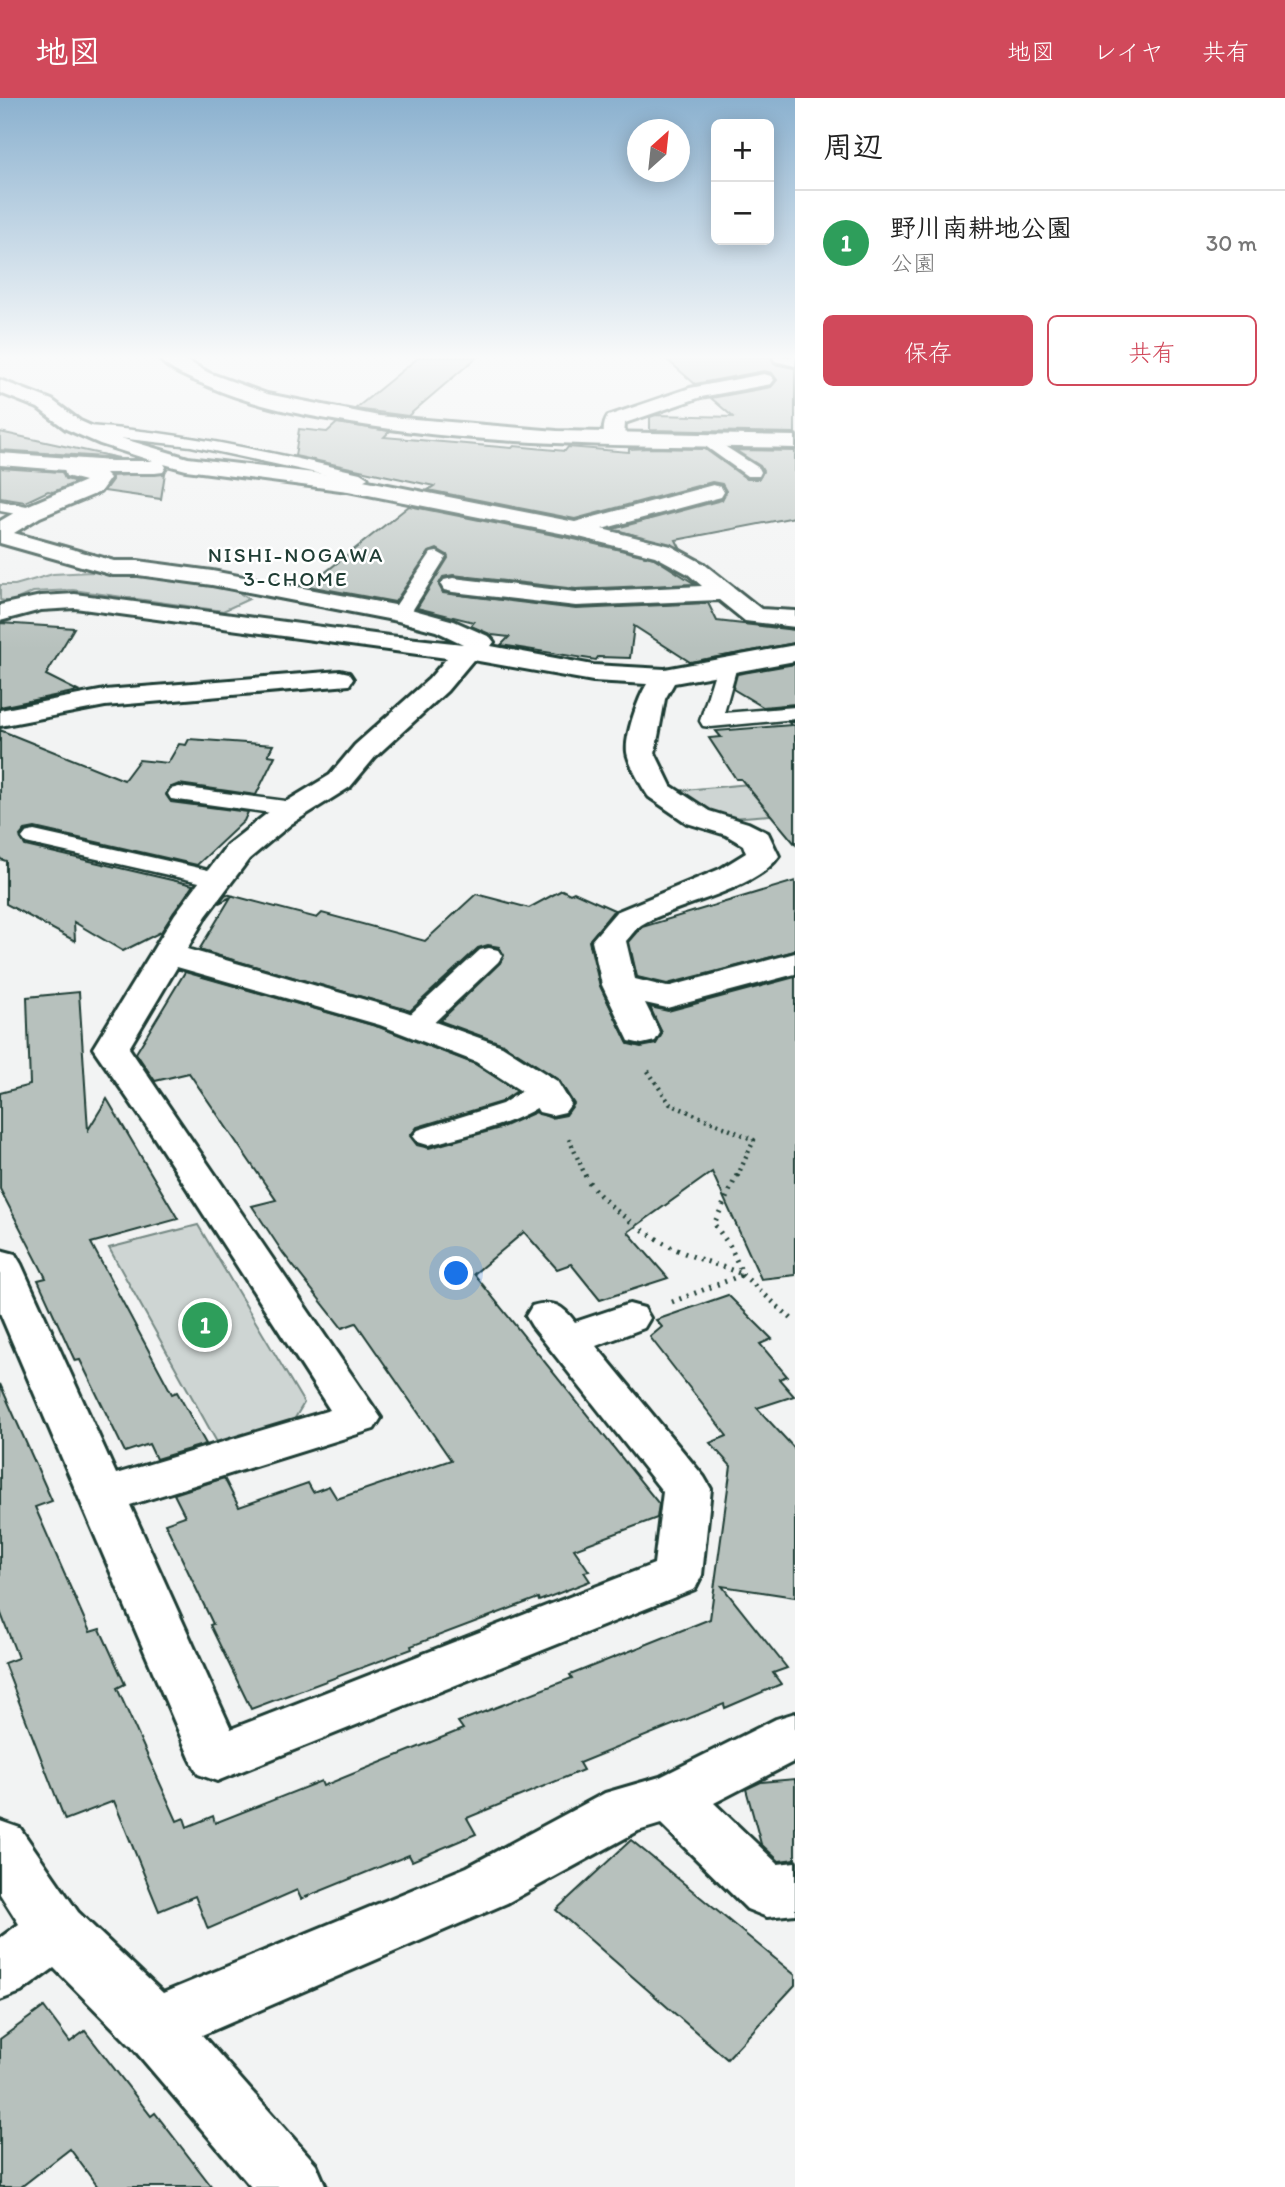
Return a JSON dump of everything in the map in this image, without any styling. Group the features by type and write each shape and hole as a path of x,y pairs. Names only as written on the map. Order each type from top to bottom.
{"street":[{"path":"151,454 186,464 348,484 576,529 663,551 696,569 754,616 795,619"},
{"path":"0,459 112,467 186,464"},
{"path":"0,533 32,512 92,487 99,478 67,469 60,463"},
{"path":"576,529 713,492"},
{"path":"0,533 113,568 138,568 212,578 400,614 445,626 486,644 481,654 438,685 365,751 340,781 293,809 238,852 191,914 111,1048 167,1128 358,1418 103,1496"},
{"path":"453,585 576,599 724,592"},
{"path":"0,613 41,603 75,601 481,654 593,673 665,677 795,653"},
{"path":"642,1033 619,985 609,940 628,919 731,876 763,856 757,841 737,829 698,817 659,791 641,753 651,699 665,677"},
{"path":"0,718 105,698 340,679"},
{"path":"169,954 414,1026 489,1054 548,1096"},
{"path":"619,985 667,998 795,963"},
{"path":"0,1264 217,1758 677,1575 687,1489 557,1329 629,1318"},
{"path":"154,2026 487,1885 625,1810 671,1798 795,1735"},
{"path":"671,1798 767,1891 795,1888"},
{"path":"0,1846 57,1931 154,2026 293,2187"},
{"path":"0,1972 57,1931"}],"lane":[{"path":"260,454 360,478 348,484"},
{"path":"728,454 753,472"},
{"path":"0,506 32,512"},
{"path":"400,614 438,557"},
{"path":"727,666 711,721 795,713"},
{"path":"771,715 785,735"},
{"path":"179,794 293,809"},
{"path":"34,838 217,879"},
{"path":"414,1026 489,956"},
{"path":"428,1136 548,1096"}],"path":[{"path":"642,1033 647,1044 646,1068 670,1104 754,1140 714,1224 730,1246 743,1275"},
{"path":"548,1096 592,1189 604,1200 672,1247 743,1275 795,1321"},
{"path":"629,1318 743,1275"}],"shaded area":[{"path":"91,572 196,581 235,591 249,599 223,611 73,590 33,592 11,602 0,600 0,585 15,585 53,574"},
{"path":"795,780 795,813 732,818 699,806 673,791"},
{"path":"198,1225 304,1403 292,1423 218,1444 109,1248"}],"building":[{"path":"67,454 103,454 119,458"},
{"path":"713,454 747,479 759,479 763,471 760,466 742,454 795,454 795,517 676,540 680,548 613,529 722,500 726,491 722,484 712,482 575,519 428,490 434,486 295,456"},
{"path":"0,468 62,472 65,479 77,482 25,502 0,498"},
{"path":"165,473 161,499 104,491 112,480 111,476"},
{"path":"409,506 654,558 695,584 576,589 453,575 443,577 439,584 443,593 576,609 708,603 717,621 795,630 795,643 690,662 634,626 630,658 598,657 596,660 501,645 509,637 492,635 471,626 474,622 417,608 448,558 437,549 429,552 395,602 308,586"},
{"path":"0,623 74,628 46,675 78,691 0,707"},
{"path":"795,664 795,704 763,707 733,689 737,674"},
{"path":"788,722 795,722 795,844 741,779 736,779 709,738 721,737 716,731 792,725"},
{"path":"0,730 124,780 139,760 168,763 179,744 186,745 189,739 273,745 268,755 275,756 256,795 179,784 169,788 166,795 171,802 248,812 244,821 197,865 35,828 25,830 20,836 25,846 193,885 161,932 123,951 74,922 75,941 6,904 6,861 0,859"},
{"path":"795,881 795,951 667,984 637,977 629,942 642,927"},
{"path":"562,890 570,894 574,892 614,910 589,941 600,986 628,1044 641,1047 656,1044 662,1034 650,1007 668,1011 795,977 795,1275 761,1279 712,1172 628,1232 668,1278 600,1300 571,1264 557,1269 524,1232 474,1274 659,1504 657,1518 574,1549 589,1571 584,1572 590,1581 539,1601 538,1598 411,1646 412,1649 251,1709 165,1523 185,1516 174,1494 224,1478 239,1507 308,1483 313,1492 329,1486 337,1499 451,1460 356,1323 342,1328 283,1253 252,1206 276,1200 189,1073 155,1081 136,1053 185,972 379,1027 475,1064 517,1091 501,1102 417,1127 410,1136 417,1145 429,1148 500,1128 536,1112 551,1118 566,1115 574,1104 558,1079 503,1044 440,1021 500,963 504,955 499,947 488,945 478,948 410,1011 199,950 231,897 219,903 226,894 317,918 322,913 425,941 476,894 529,908"},
{"path":"79,992 88,1130 107,1099 178,1219 91,1243 172,1394 177,1392 206,1444 156,1459 149,1444 125,1452 80,1360 75,1361 38,1280 46,1278 0,1189 0,1093 30,1085 27,997"},
{"path":"728,1295 772,1339 760,1344 787,1376 779,1379 794,1396 757,1408 795,1449 795,1597 722,1586 787,1668 773,1673 781,1684 725,1708 724,1704 579,1763 583,1770 467,1818 476,1834 412,1861 409,1855 301,1899 297,1890 208,1929 195,1896 159,1911 114,1801 65,1820 4,1663 18,1658 0,1611 0,1384 52,1501 35,1507 90,1632 100,1629 125,1684 117,1688 177,1821 184,1818 187,1827 213,1816 215,1823 321,1781 323,1786 463,1729 458,1722 572,1678 570,1675 710,1619 731,1466 710,1443 727,1436 650,1337 662,1327 656,1320"},
{"path":"795,1779 795,1859 779,1861 761,1844 746,1789 761,1782"},
{"path":"631,1840 795,1975 795,1985 727,2059 556,1910"},
{"path":"44,2007 70,2042 85,2031 151,2116 155,2113 212,2187 98,2187 70,2149 21,2187 0,2187 0,2039"}],"place":[{"name":"野川南耕地公園","path":"205,1325"}],"district":[{"name":"NISHI-NOGAWA 3-CHOME","path":"296,566"}]}
